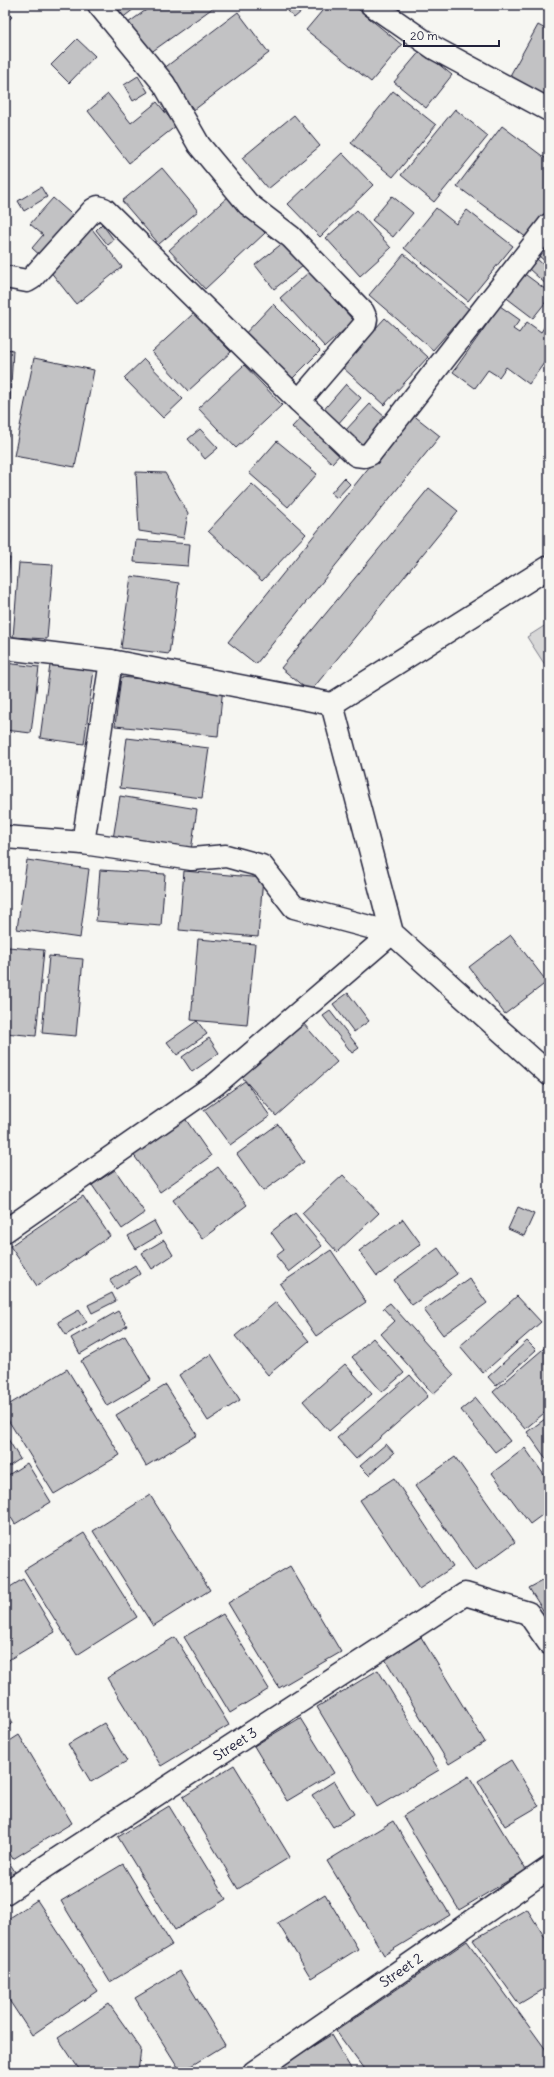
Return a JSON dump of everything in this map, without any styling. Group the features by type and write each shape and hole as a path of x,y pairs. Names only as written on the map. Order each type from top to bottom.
{"street":[{"path":"99,5 164,84 199,145 248,204 291,236 363,312 366,318 365,324 299,401"},
{"path":"372,5 434,48 549,110"},
{"path":"5,277 27,281 32,278 93,210 98,207 104,208 299,401 356,455 364,456 370,454 549,225"},
{"path":"5,648 111,661 332,704 549,567"},
{"path":"83,843 111,661"},
{"path":"332,704 392,933"},
{"path":"5,837 83,843 192,859 226,856 262,866 294,907 392,933 549,1074"},
{"path":"5,1231 216,1084 392,933"},
{"name":"Street 3","path":"5,1893 465,1594 528,1613 549,1643"},
{"name":"Street 2","path":"254,2072 549,1868"}],"shaded area":[{"path":"549,623 549,671 527,637"}],"building":[{"path":"110,5 139,5 121,19"},
{"path":"153,5 217,5 150,53 128,23"},
{"path":"283,5 309,5 294,18"},
{"path":"327,5 353,5 402,45 371,82 306,30"},
{"path":"5,10 12,17 5,24"},
{"path":"238,12 269,53 194,110 163,69"},
{"path":"538,25 549,31 549,104 507,81"},
{"path":"77,39 95,56 69,83 51,65"},
{"path":"421,50 452,75 426,108 394,82"},
{"path":"138,76 148,92 133,101 124,85"},
{"path":"393,91 436,125 393,177 351,143"},
{"path":"108,94 131,123 157,102 176,126 129,163 88,111"},
{"path":"455,109 488,136 434,202 401,175"},
{"path":"294,115 320,146 268,189 242,158"},
{"path":"502,126 549,161 549,210 527,238 457,186"},
{"path":"342,153 373,185 320,237 288,204"},
{"path":"162,168 198,211 159,244 122,201"},
{"path":"41,187 47,197 24,211 18,201"},
{"path":"230,195 265,233 205,289 169,250"},
{"path":"392,196 413,213 393,237 372,220"},
{"path":"53,198 78,220 44,259 32,248 43,235 30,224"},
{"path":"436,208 456,224 467,210 513,246 468,301 404,248"},
{"path":"357,210 391,248 360,276 326,238"},
{"path":"102,224 114,240 108,245 96,230"},
{"path":"92,229 122,267 76,304 46,266"},
{"path":"284,242 303,266 274,289 255,265"},
{"path":"549,244 549,265 538,255"},
{"path":"404,254 469,309 433,350 369,295"},
{"path":"537,259 549,270 549,287 529,269"},
{"path":"309,272 354,321 325,347 280,298"},
{"path":"522,272 549,292 549,298 533,318 504,296"},
{"path":"273,304 320,351 287,384 241,338"},
{"path":"500,306 520,320 513,329 519,333 527,322 541,332 549,320 549,356 529,384 506,367 499,377 488,370 475,388 453,372"},
{"path":"194,313 231,352 188,391 152,352"},
{"path":"385,318 428,357 384,405 341,366"},
{"path":"5,349 13,350 8,437 5,437"},
{"path":"34,358 94,370 75,467 14,456"},
{"path":"144,359 183,399 163,418 124,378"},
{"path":"244,365 282,405 236,448 198,408"},
{"path":"346,384 361,398 336,426 321,413"},
{"path":"370,404 386,418 361,446 345,431"},
{"path":"305,413 345,449 332,463 292,427"},
{"path":"412,414 440,436 256,664 228,642"},
{"path":"200,429 218,448 205,459 188,439"},
{"path":"277,441 317,474 288,507 249,473"},
{"path":"136,472 165,473 188,513 184,538 139,531"},
{"path":"344,478 350,484 337,498 331,493"},
{"path":"252,484 306,534 262,581 208,531"},
{"path":"429,488 458,511 310,692 281,668"},
{"path":"136,540 190,544 188,566 134,562"},
{"path":"5,558 10,558 5,600"},
{"path":"19,563 53,565 47,639 13,637"},
{"path":"131,576 179,583 169,654 121,648"},
{"path":"5,663 39,667 31,733 5,730"},
{"path":"50,665 94,670 84,744 40,738"},
{"path":"121,677 223,687 218,736 115,726"},
{"path":"127,738 209,748 202,798 120,788"},
{"path":"120,796 197,809 191,851 113,839"},
{"path":"27,860 89,869 80,938 17,929"},
{"path":"100,870 165,874 161,926 96,921"},
{"path":"184,871 263,878 258,937 179,930"},
{"path":"511,935 547,982 505,1014 469,967"},
{"path":"198,939 255,944 247,1025 191,1020"},
{"path":"8,947 44,950 36,1036 5,1033 5,983"},
{"path":"49,956 83,959 76,1036 42,1033"},
{"path":"348,993 369,1021 354,1032 333,1004"},
{"path":"330,1011 359,1048 352,1053 323,1016"},
{"path":"197,1021 207,1034 177,1055 167,1042"},
{"path":"303,1023 337,1062 276,1116 242,1077"},
{"path":"209,1038 219,1053 192,1072 182,1057"},
{"path":"245,1081 270,1116 230,1145 204,1110"},
{"path":"184,1117 211,1156 160,1192 133,1154"},
{"path":"278,1124 304,1162 263,1191 237,1154"},
{"path":"218,1167 247,1205 202,1239 173,1200"},
{"path":"115,1170 145,1213 122,1229 92,1185"},
{"path":"343,1175 379,1213 337,1252 302,1213"},
{"path":"83,1196 110,1236 37,1286 10,1246"},
{"path":"518,1207 534,1214 524,1236 508,1229"},
{"path":"295,1213 322,1246 289,1272 276,1256 284,1250 271,1232"},
{"path":"403,1219 421,1244 377,1276 359,1251"},
{"path":"154,1221 161,1234 136,1249 128,1236"},
{"path":"164,1240 173,1255 152,1269 142,1253"},
{"path":"438,1248 457,1274 412,1305 394,1280"},
{"path":"331,1250 366,1302 316,1336 280,1284"},
{"path":"135,1265 140,1274 116,1289 110,1280"},
{"path":"469,1278 487,1303 443,1335 424,1310"},
{"path":"112,1293 116,1301 92,1313 88,1305"},
{"path":"517,1296 541,1322 483,1373 460,1346"},
{"path":"276,1302 309,1341 268,1375 235,1336"},
{"path":"390,1303 454,1375 433,1394 381,1334 395,1321 383,1308"},
{"path":"79,1310 87,1322 66,1335 58,1322"},
{"path":"118,1311 127,1326 80,1354 71,1338"},
{"path":"125,1336 151,1380 107,1406 81,1361"},
{"path":"373,1338 404,1373 382,1392 352,1357"},
{"path":"527,1341 536,1350 496,1386 488,1377"},
{"path":"549,1344 549,1409 525,1429 493,1392"},
{"path":"211,1354 240,1400 208,1421 179,1375"},
{"path":"345,1364 372,1394 329,1431 303,1401"},
{"path":"67,1369 120,1455 54,1494 5,1415 5,1407"},
{"path":"410,1375 428,1396 356,1459 337,1438"},
{"path":"166,1385 197,1435 146,1466 116,1415"},
{"path":"476,1398 510,1441 495,1452 461,1410"},
{"path":"549,1416 549,1463 527,1432"},
{"path":"5,1434 20,1459 5,1469"},
{"path":"386,1444 394,1453 369,1475 360,1466"},
{"path":"525,1448 549,1482 549,1510 530,1524 492,1473"},
{"path":"455,1457 515,1542 475,1571 415,1486"},
{"path":"27,1463 51,1502 15,1524 5,1508 5,1477"},
{"path":"394,1478 453,1567 419,1589 360,1500"},
{"path":"150,1495 210,1590 153,1626 93,1531"},
{"path":"84,1533 137,1617 77,1655 24,1570"},
{"path":"290,1566 341,1652 279,1688 228,1603"},
{"path":"549,1577 549,1613 546,1615 529,1588"},
{"path":"23,1579 55,1632 5,1662 5,1590"},
{"path":"223,1614 269,1689 230,1713 184,1637"},
{"path":"175,1637 229,1725 161,1766 107,1678"},
{"path":"421,1637 485,1742 449,1764 385,1659"},
{"path":"378,1670 439,1770 377,1807 317,1707"},
{"path":"5,1708 13,1723 5,1728"},
{"path":"300,1718 334,1773 287,1801 254,1746"},
{"path":"104,1723 127,1761 91,1782 68,1744"},
{"path":"19,1735 72,1823 13,1859 5,1846 5,1744"},
{"path":"511,1760 539,1806 505,1826 478,1781"},
{"path":"234,1765 290,1857 238,1889 183,1797"},
{"path":"469,1776 526,1870 459,1910 403,1816"},
{"path":"334,1781 354,1814 333,1827 312,1795"},
{"path":"169,1806 226,1899 175,1930 118,1837"},
{"path":"393,1821 450,1915 384,1955 327,1861"},
{"path":"7,1859 20,1880 5,1888 5,1860"},
{"path":"123,1864 172,1945 110,1982 61,1901"},
{"path":"325,1894 358,1949 311,1978 278,1923"},
{"path":"37,1900 97,1991 32,2035 5,1994 5,1921"},
{"path":"527,1909 549,1944 549,1986 519,2004 473,1940"},
{"path":"467,1941 549,2054 549,2070 546,2072 366,2072 336,2031"},
{"path":"180,1971 225,2045 181,2072 135,1998"},
{"path":"109,2004 141,2049 138,2072 81,2072 58,2038"},
{"path":"331,2035 353,2072 271,2072"}]}
